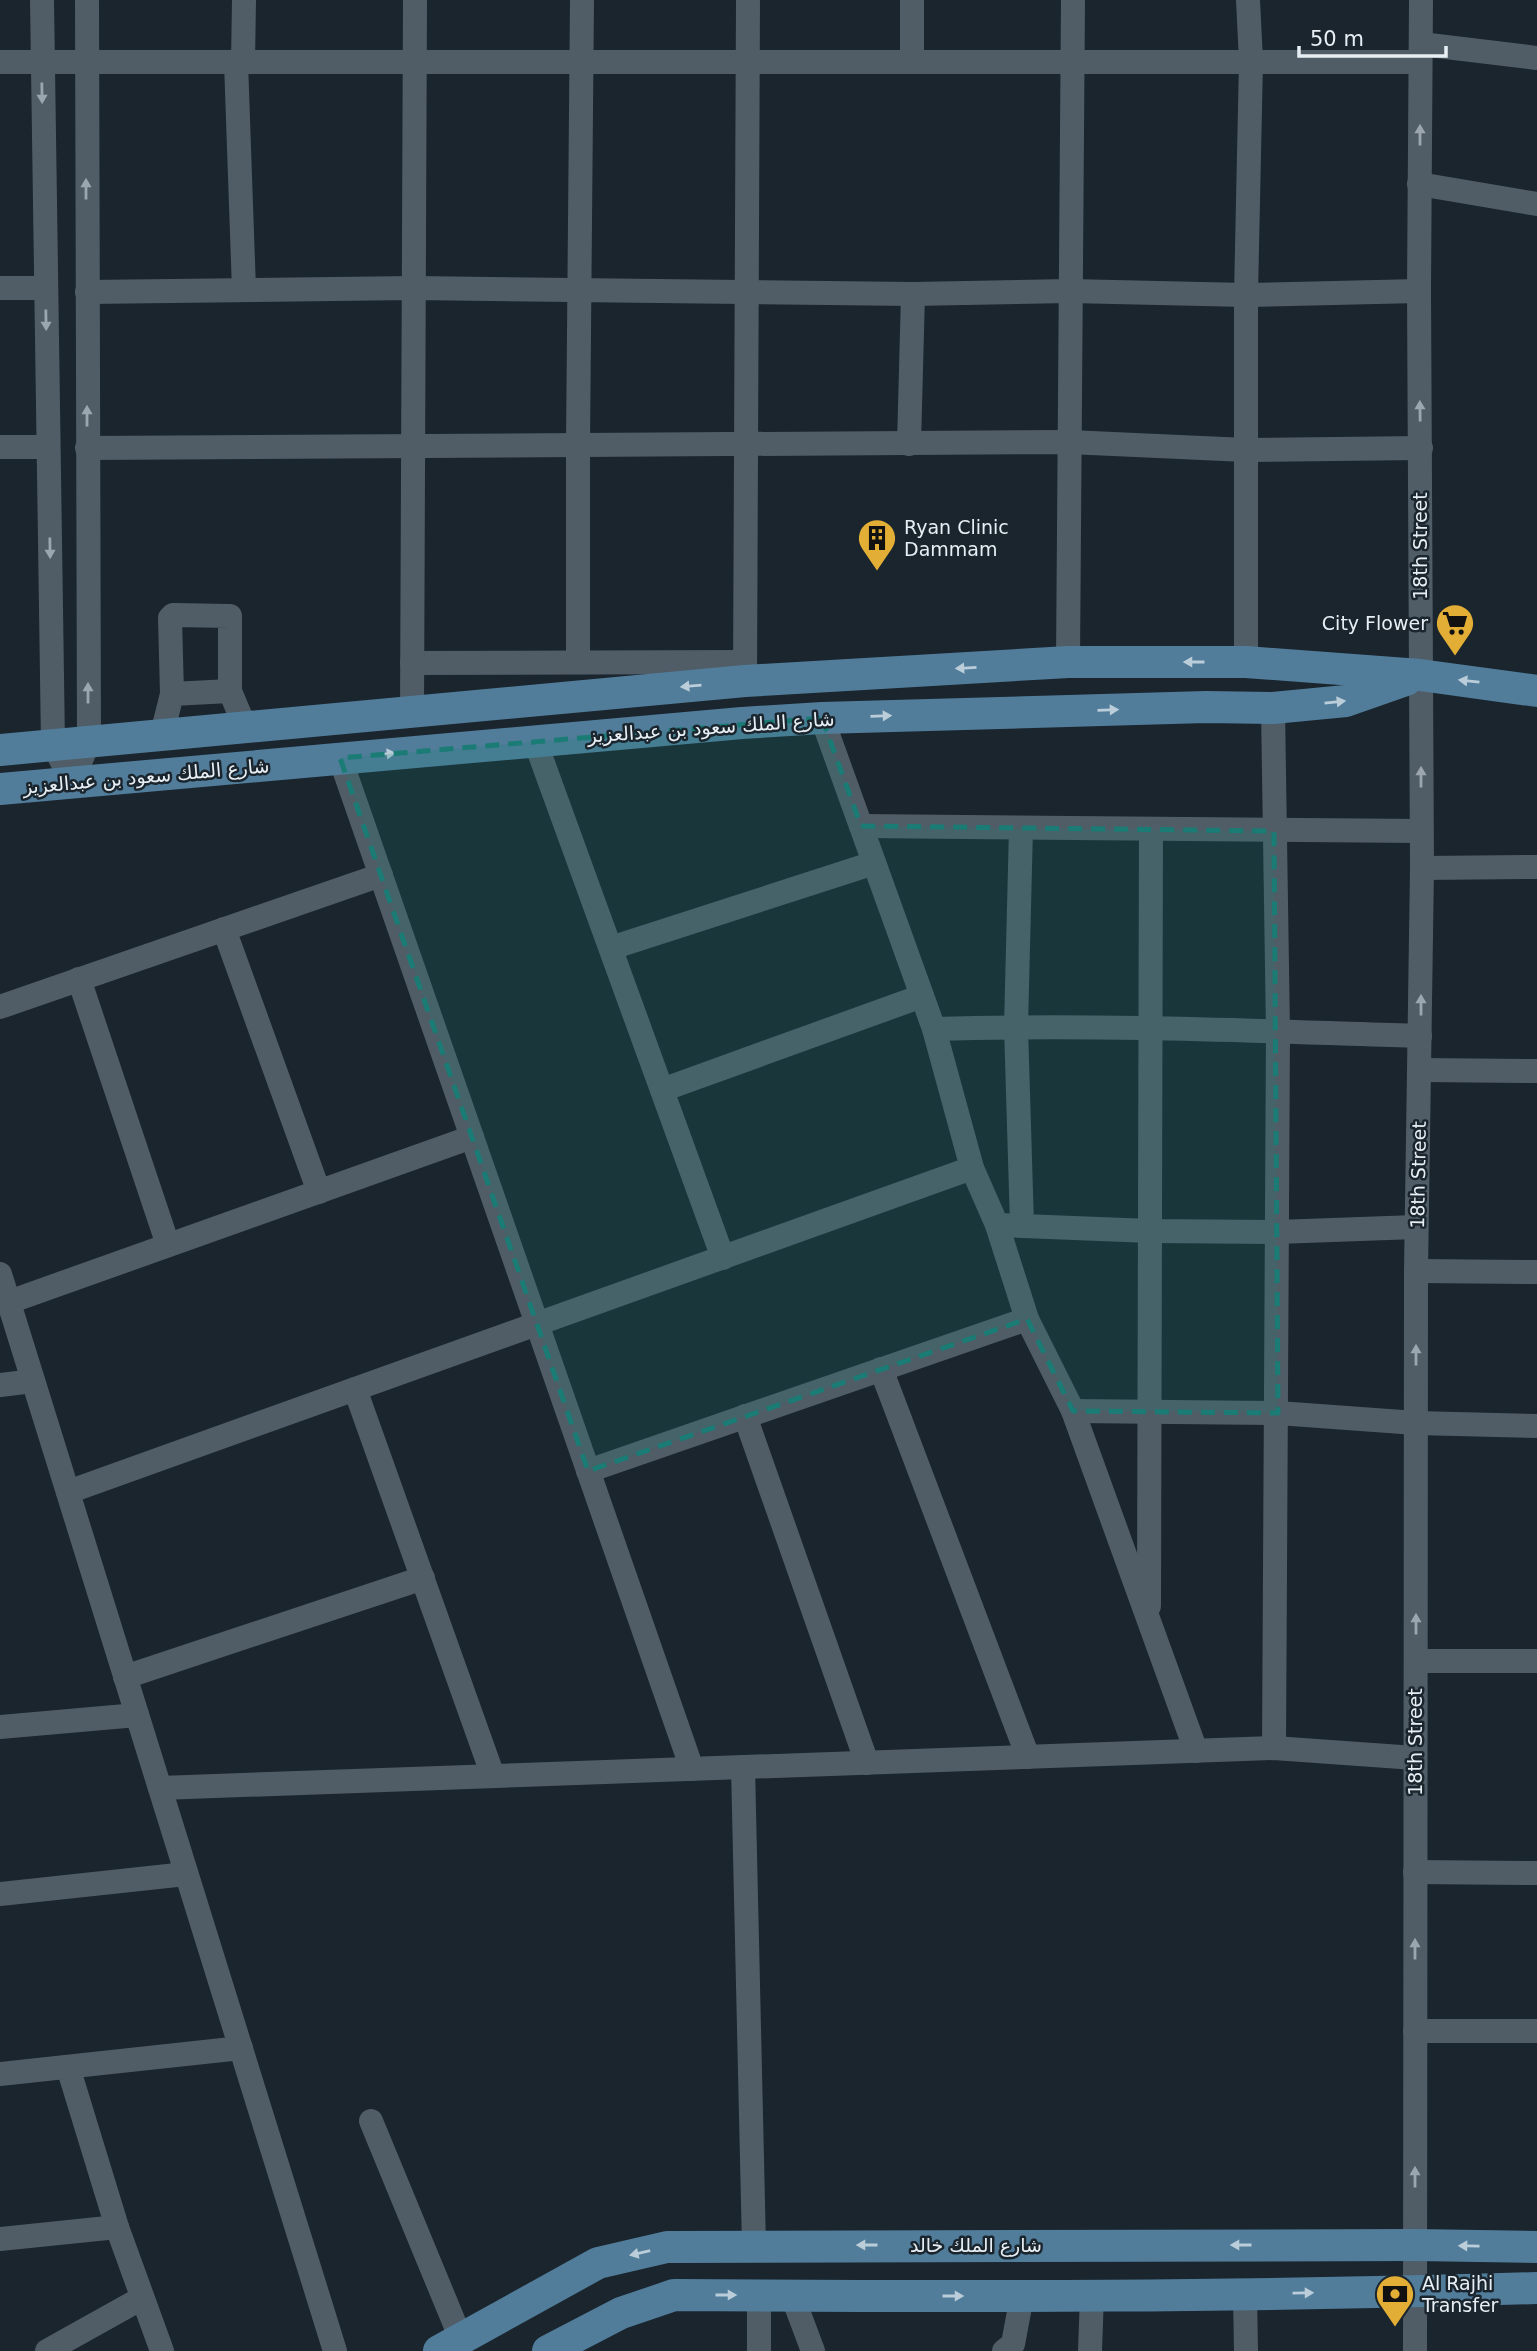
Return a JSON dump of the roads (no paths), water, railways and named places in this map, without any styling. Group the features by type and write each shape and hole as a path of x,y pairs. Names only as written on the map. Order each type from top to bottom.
{"main road":[{"name":"شارع الملك سعود بن عبدالعزيز","path":"0,750 412,712 745,671 1068,662 1246,662 1420,676 1537,691"},
{"name":"شارع الملك سعود بن عبدالعزيز","path":"0,789 742,723 822,718 1206,707 1273,708 1346,701 1420,676"},
{"name":"شارع الملك خالد","path":"450,2345 598,2263 667,2247 1415,2245 1537,2248"},
{"path":"548,2351 621,2313 674,2295 1022,2296 1415,2292 1537,2288"}],"street":[{"path":"42,0 53,744 72,782"},
{"path":"72,782 89,740 87,0"},
{"path":"244,0 239,62 244,290"},
{"path":"412,712 415,0"},
{"path":"578,662 582,0"},
{"path":"412,663 578,662 745,671 748,0"},
{"path":"912,0 912,62"},
{"path":"1068,662 1073,0"},
{"path":"1246,662 1246,295 1251,61 1248,0"},
{"name":"18th Street","path":"1415,2351 1416,1227 1422,868 1419,291 1421,0"},
{"path":"0,62 1251,61 1420,53 1537,58"},
{"path":"1419,184 1537,204"},
{"path":"0,288 46,288"},
{"path":"87,292 413,288 913,294 1070,291 1246,295 1419,291"},
{"path":"909,444 913,294"},
{"path":"88,448 1069,442 1246,450 1421,448"},
{"path":"0,447 48,447"},
{"path":"162,734 172,694 170,618 173,615 229,616 230,691 245,727"},
{"path":"172,694 230,691"},
{"path":"1273,708 1278,1032 1275,1748"},
{"path":"822,718 934,1030 972,1168 997,1225 1027,1320 1073,1411 1196,1751"},
{"path":"535,741 723,1258"},
{"path":"340,758 692,1769"},
{"path":"861,826 1421,831"},
{"path":"1021,828 1016,1027 1022,1225"},
{"path":"1149,1622 1151,829"},
{"path":"611,948 874,863"},
{"path":"1422,868 1537,867"},
{"path":"0,1007 381,875"},
{"path":"224,929 319,1192"},
{"path":"79,979 168,1245"},
{"path":"662,1090 922,996"},
{"path":"934,1030 1151,1027 1420,1036"},
{"path":"1420,1070 1537,1071"},
{"path":"9,1302 472,1137"},
{"path":"68,1492 972,1168"},
{"path":"997,1225 1151,1231 1276,1232 1416,1227"},
{"path":"1416,1271 1537,1272"},
{"path":"0,1274 335,2351"},
{"path":"588,1471 1027,1320"},
{"path":"881,1368 1027,1757"},
{"path":"0,1385 33,1381"},
{"path":"355,1389 493,1776"},
{"path":"1073,1411 1278,1413 1416,1423 1537,1426"},
{"path":"745,1416 867,1763"},
{"path":"125,1677 423,1578"},
{"path":"1416,1661 1537,1661"},
{"path":"0,1727 137,1715"},
{"path":"160,1788 1275,1748 1415,1758"},
{"path":"743,1767 754,2246"},
{"path":"1415,1872 1537,1873"},
{"path":"0,1894 186,1874"},
{"path":"1415,2031 1537,2031"},
{"path":"0,2074 241,2048"},
{"path":"68,2067 117,2227 162,2351"},
{"path":"371,2121 450,2345"},
{"path":"0,2239 117,2227"},
{"path":"1245,2294 1246,2351"},
{"path":"758,2351 760,2295"},
{"path":"792,2295 813,2351"},
{"path":"1090,2351 1092,2295"},
{"path":"1004,2351 1013,2344 1022,2296"},
{"path":"47,2351 142,2298"}],"place":[{"name":"Ryan Clinic Dammam","path":"877,572"},
{"name":"City Flower","path":"1455,657"},
{"name":"Al Rajhi Transfer","path":"1395,2328"}]}
